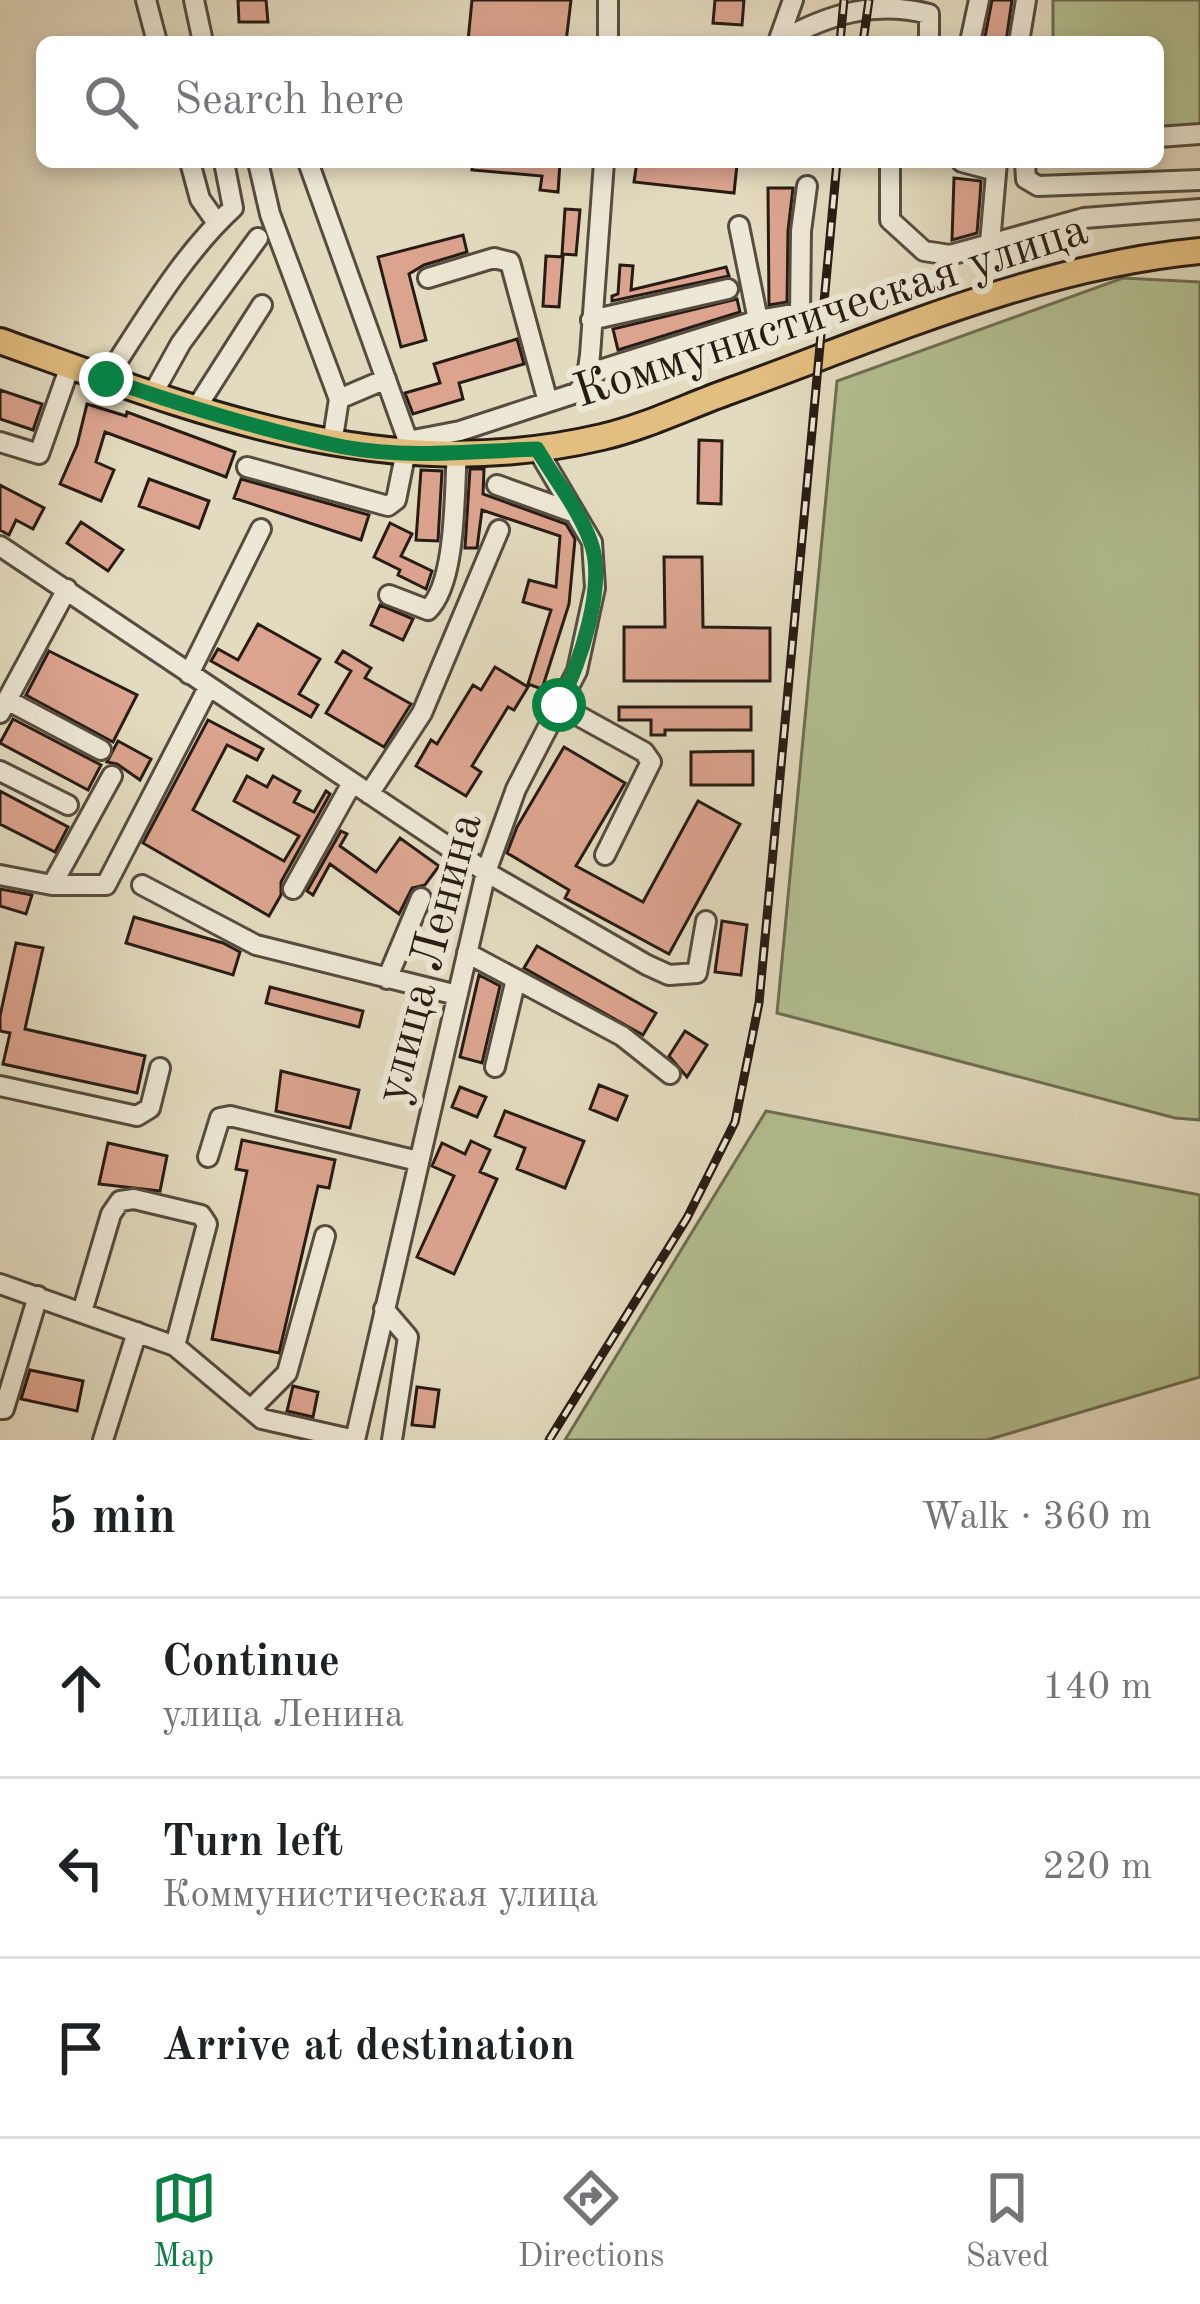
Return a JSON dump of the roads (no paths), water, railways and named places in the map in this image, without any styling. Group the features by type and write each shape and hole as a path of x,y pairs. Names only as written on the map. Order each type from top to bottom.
{"main road":[{"name":"Коммунистическая улица","path":"0,341 195,410 332,444 457,452 537,449 605,436 972,304 1135,257 1200,251"}],"street":[{"path":"146,0 155,36"},
{"path":"194,0 202,36"},
{"path":"608,0 608,36"},
{"path":"781,36 794,0"},
{"path":"971,36 979,0"},
{"path":"1019,36 1026,0"},
{"path":"788,36 818,20 896,4 929,14 929,36"},
{"path":"1164,137 1200,134"},
{"path":"192,168 200,199 217,223"},
{"path":"106,379 232,208 225,168"},
{"path":"259,168 270,214 339,398 332,444"},
{"path":"248,467 388,506 396,500 407,447 310,168"},
{"path":"407,447 576,392 586,383 604,168"},
{"path":"890,168 890,220 924,251 950,255 1084,218 1200,209"},
{"path":"990,243 996,168"},
{"path":"1026,168 1027,179 1038,187 1200,180"},
{"path":"587,374 758,320 800,313 807,186"},
{"path":"740,226 758,320"},
{"path":"152,395 181,343 258,238"},
{"path":"428,278 494,258 510,262 548,402"},
{"path":"591,320 728,289"},
{"path":"195,410 262,305"},
{"path":"0,442 39,454 70,366"},
{"path":"339,398 386,379"},
{"name":"улица Ленина","path":"355,1440 486,872 516,789 577,671 595,588 592,542 537,449"},
{"path":"389,595 428,610 439,599 453,523 457,452"},
{"path":"496,485 574,513"},
{"path":"189,674 261,529"},
{"path":"292,889 361,789 422,713 499,530"},
{"path":"0,547 486,872 669,975 697,973 706,921"},
{"path":"67,589 3,706 101,750"},
{"path":"0,875 52,885 106,885 208,688"},
{"path":"559,705 644,752 651,762 605,855"},
{"path":"0,771 68,806"},
{"path":"52,885 112,776"},
{"path":"142,885 256,945 457,995"},
{"path":"387,979 421,898"},
{"path":"467,953 622,1036 670,1074"},
{"path":"495,1067 516,979"},
{"path":"0,1086 136,1116 150,1108 160,1068"},
{"path":"208,1157 220,1118 230,1116 418,1161"},
{"path":"82,1312 111,1214 120,1202 134,1199 202,1215 207,1223 175,1346"},
{"path":"251,1409 287,1373 325,1236"},
{"path":"0,1284 175,1346 262,1419 355,1440"},
{"path":"0,1409 4,1409 38,1296"},
{"path":"384,1309 408,1337 392,1440"},
{"path":"103,1440 137,1332"}],"railway":[{"path":"841,36 844,0"},
{"path":"864,36 869,0"},
{"path":"549,1440 687,1218 735,1122 759,1003 836,168"}]}
